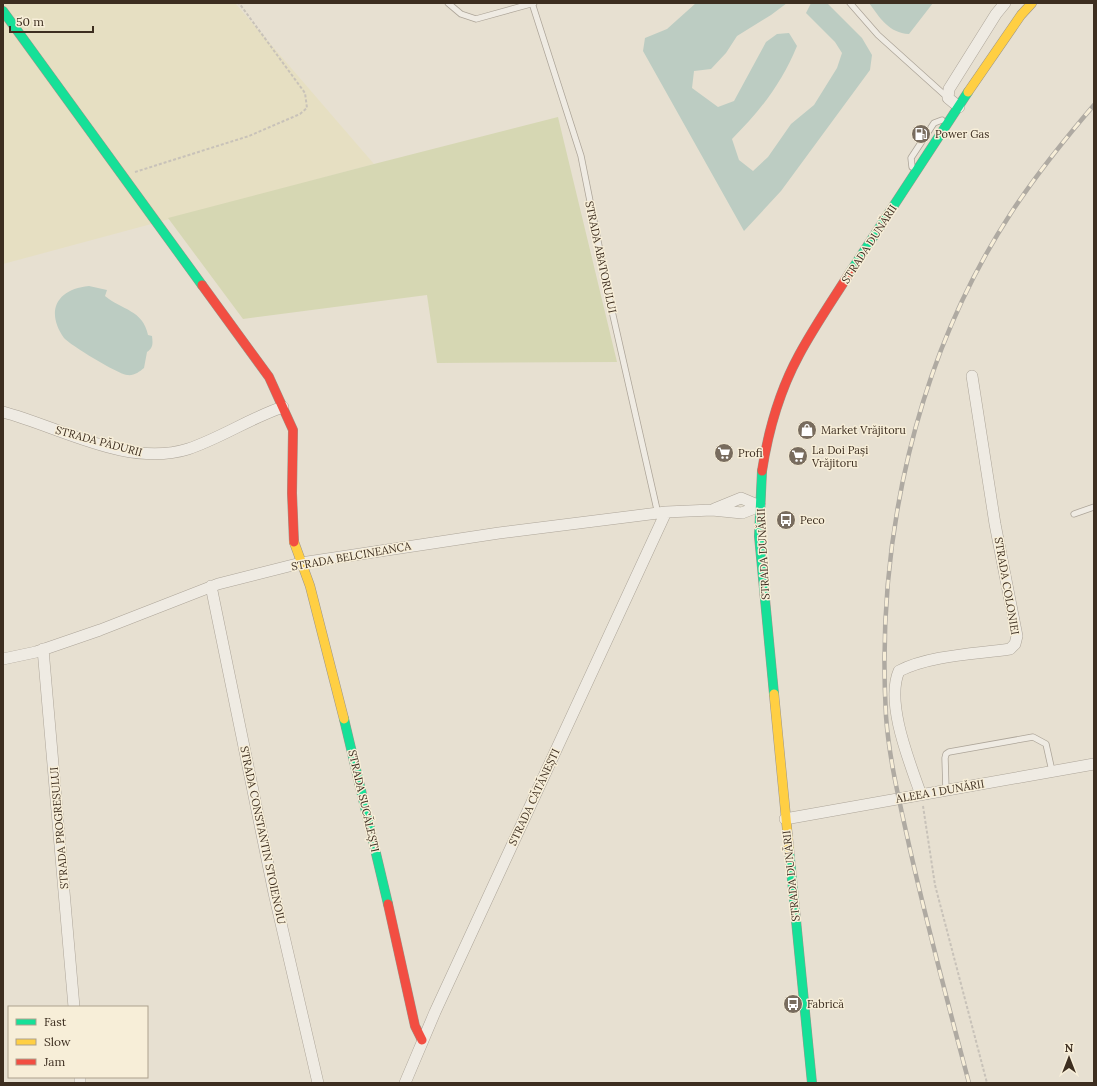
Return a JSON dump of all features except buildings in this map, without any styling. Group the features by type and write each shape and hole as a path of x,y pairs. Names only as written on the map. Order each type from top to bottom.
{"main road":[{"name":"STRADA DUNĂRII","path":"812,1083 760,536 762,471 767,443 787,381 796,362 839,290 1002,41 1032,3"},
{"name":"STRADA SUCĂLEȘTI","path":"3,11 269,376 293,430 292,493 294,546 310,586 359,776 415,1026 422,1040"}],"street":[{"path":"959,107 948,98 949,89 1005,3"},
{"name":"STRADA COLONIEI","path":"921,795 900,735 896,696 896,677 899,670 908,666 939,659 1010,649 1015,644 1017,636 995,524 972,376"},
{"name":"STRADA PĂDURII","path":"3,412 102,444 132,452 158,455 187,449 222,436 266,412 283,407"},
{"name":"STRADA BELCINEANCA","path":"3,659 43,649 100,630 211,586 301,563 498,533 662,513 712,510 742,513 760,506"},
{"name":"STRADA CĂTĂNEȘTI","path":"405,1083 422,1040 662,513"},
{"name":"STRADA CONSTANTIN STOIENOIU","path":"211,586 274,893 318,1083"},
{"name":"STRADA PROGRESULUI","path":"43,649 74,1006"},
{"name":"ALEEA 1 DUNĂRII","path":"786,819 1094,764"}],"lane":[{"path":"448,3 461,14 476,19 533,3"},
{"name":"STRADA ABATORULUI","path":"533,3 581,156 612,311 662,513"},
{"path":"850,3 878,35 948,98"},
{"path":"1074,514 1094,508"},
{"path":"946,790 945,758 946,754 949,752 1033,737 1046,744 1052,771"}],"path":[{"path":"122,176 249,136 300,114 307,108 305,93 239,3"},
{"path":"921,795 925,830 935,885 987,1083"}],"shaded area":[{"path":"3,3 235,3 374,164 3,264"},
{"path":"696,3 787,3 771,15 737,36 726,53 711,69 694,71 692,88 718,107 734,101 766,42 777,34 789,33 797,46 784,72 769,96 752,118 732,139 739,160 753,171 768,157 791,124 814,105 837,68 842,53 835,42 806,13 811,3 827,3 862,38 872,55 870,70 781,191 744,231 643,51 645,38 667,29"},
{"path":"869,3 933,3 909,34 890,28"},
{"path":"89,286 107,290 105,296 137,315 142,320 148,335 152,336 152,346 147,352 144,368 136,373 127,375 94,359 68,342 58,328 55,319 57,303 69,292 78,288"}],"green space":[{"path":"558,117 617,362 437,363 427,295 243,319 168,218 374,164"}],"railway":[{"path":"969,1083 916,875 892,765 887,732 885,650 888,585 896,519 909,454 927,391 950,329 978,270 1011,213 1030,185 1094,105"}],"traffic: fast":[{"path":"3,11 202,285"},
{"path":"849,274 968,92"},
{"path":"762,471 759,536 774,694"},
{"path":"344,719 388,904"},
{"path":"789,849 812,1083"}],"traffic: slow":[{"path":"968,92 1021,15 1032,3"},
{"path":"294,542 310,586 344,719"},
{"path":"774,694 789,849"}],"traffic: jam":[{"path":"762,471 776,412 792,368 811,334 849,274"},
{"path":"202,285 269,377 293,430 292,493 294,542"},
{"path":"388,904 415,1026 422,1040"}],"place":[{"name":"Power Gas","path":"921,134"},
{"name":"Market Vrăjitoru","path":"807,430"},
{"name":"Profi","path":"724,453"},
{"name":"La Doi Pași Vrăjitoru","path":"798,456"},
{"name":"Peco","path":"786,520"},
{"name":"Fabrică","path":"793,1004"}]}
